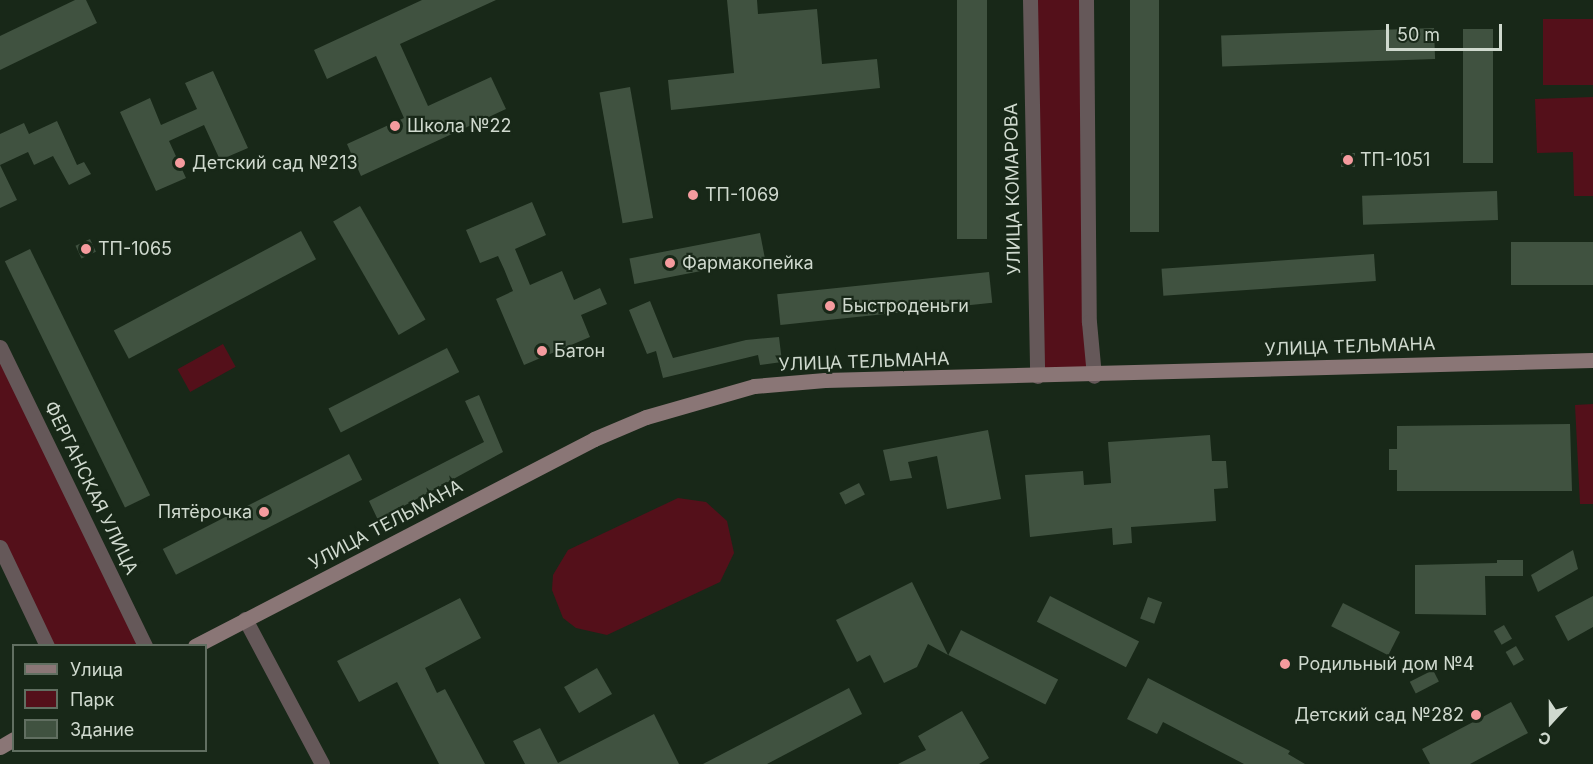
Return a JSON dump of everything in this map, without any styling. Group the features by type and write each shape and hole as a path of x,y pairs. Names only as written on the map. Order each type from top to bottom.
{"main road":[{"name":"УЛИЦА ТЕЛЬМАНА","path":"197,644 594,439 687,404 754,386 825,380 1094,376 1593,360"}],"street":[{"name":"УЛИЦА КОМАРОВА","path":"1030,0 1037,376"},
{"path":"1086,0 1089,322 1094,376"},
{"name":"ФЕРГАНСКАЯ УЛИЦА","path":"0,347 145,644"},
{"path":"0,547 47,644"},
{"path":"245,619 322,764"}],"green space":[{"path":"1030,0 1086,0 1086,376 1030,376"},
{"path":"1543,19 1593,19 1593,85 1543,85"},
{"path":"1593,97 1593,196 1574,196 1573,152 1537,153 1535,99"},
{"path":"223,344 236,367 190,392 178,369"},
{"path":"0,347 145,644 47,644 0,547"},
{"path":"1593,404 1593,504 1580,504 1575,405"},
{"path":"678,498 706,502 727,521 734,553 720,582 607,635 576,628 563,618 552,590 553,575 568,550"}],"building":[{"path":"75,0 86,0 97,23 0,70 0,36"},
{"path":"422,0 496,0 400,44 428,106 491,77 506,109 361,176 347,144 404,118 376,56 327,79 314,50"},
{"path":"727,0 757,0 758,14 817,9 822,64 877,59 880,88 671,110 668,80 734,73"},
{"path":"957,0 987,0 987,239 957,239"},
{"path":"1130,0 1159,0 1159,232 1130,232"},
{"path":"1434,28 1435,59 1222,66 1221,35"},
{"path":"1463,29 1493,29 1493,163 1463,163"},
{"path":"213,71 248,148 220,160 204,125 169,141 186,178 156,191 120,112 150,98 161,125 197,109 185,83"},
{"path":"630,87 653,218 623,223 599,92"},
{"path":"57,121 77,165 84,162 91,174 69,185 53,156 34,165 28,152 0,165 0,134 24,123 29,134"},
{"name":"ТП-1051","path":"1341,153 1355,153 1355,167 1341,167"},
{"path":"0,165 17,200 0,208"},
{"path":"1497,191 1498,220 1363,225 1362,196"},
{"path":"532,202 546,235 515,249 530,285 562,271 574,300 600,288 607,304 581,315 590,337 524,365 496,299 513,291 504,269 498,256 480,263 466,230"},
{"path":"360,206 426,319 399,335 333,221"},
{"path":"301,231 316,259 129,359 114,331"},
{"path":"760,233 765,259 634,284 629,258"},
{"name":"ТП-1065","path":"90,239 96,252 81,258 75,246"},
{"path":"1511,242 1593,242 1593,285 1511,285"},
{"path":"30,249 150,495 125,508 5,261"},
{"path":"1374,254 1376,281 1163,296 1162,269"},
{"path":"989,272 992,303 780,325 777,294"},
{"path":"650,301 673,358 746,340 779,337 782,362 760,365 758,355 663,378 656,351 647,354 629,310"},
{"path":"447,348 459,372 341,432 328,408"},
{"path":"479,395 503,452 378,520 369,501 484,442 465,401"},
{"path":"1570,424 1572,491 1397,491 1397,470 1389,470 1389,449 1397,449 1397,426"},
{"path":"988,430 1001,499 947,509 937,456 908,462 912,478 890,481 883,450"},
{"path":"1210,435 1212,461 1226,461 1228,488 1214,489 1216,521 1131,527 1132,543 1113,545 1112,528 1030,537 1025,475 1083,471 1084,485 1111,483 1108,442"},
{"path":"349,454 362,480 176,575 163,549"},
{"path":"859,483 865,495 845,505 839,493"},
{"path":"1573,550 1578,569 1538,592 1531,575"},
{"path":"1497,560 1523,560 1523,576 1485,576 1486,615 1415,614 1415,565 1497,563"},
{"path":"912,582 948,655 928,644 917,667 884,683 870,655 857,662 836,620"},
{"path":"1050,596 1139,641 1126,667 1037,622"},
{"path":"1593,596 1593,627 1568,641 1555,616"},
{"path":"1148,597 1162,602 1154,624 1140,619"},
{"path":"460,598 481,638 425,668 437,693 445,689 485,764 439,764 397,682 359,702 337,661"},
{"path":"1343,603 1400,632 1388,655 1331,626"},
{"path":"1504,625 1512,639 1502,645 1494,631"},
{"path":"961,630 1058,679 1045,704 948,655"},
{"path":"1516,646 1524,660 1514,666 1506,652"},
{"path":"597,668 612,694 579,713 564,687"},
{"path":"1433,670 1439,682 1416,693 1410,682"},
{"path":"1148,678 1290,751 1288,754 1305,764 1244,764 1163,722 1157,734 1127,719"},
{"path":"849,688 862,714 767,764 703,764"},
{"path":"1511,702 1528,733 1470,764 1430,764 1422,749"},
{"path":"962,711 989,758 979,764 898,764 926,750 918,736"},
{"path":"654,714 679,764 525,764 513,741 540,728 558,763"}],"place":[{"name":"Школа №22","path":"395,126"},
{"name":"ТП-1051","path":"1348,160"},
{"name":"Детский сад №213","path":"180,163"},
{"name":"ТП-1069","path":"693,195"},
{"name":"ТП-1065","path":"86,249"},
{"name":"Фармакопейка","path":"670,263"},
{"name":"Быстроденьги","path":"830,306"},
{"name":"Батон","path":"542,351"},
{"name":"Пятёрочка","path":"264,512"},
{"name":"Родильный дом №4","path":"1285,664"},
{"name":"Детский сад №282","path":"1476,715"}]}
